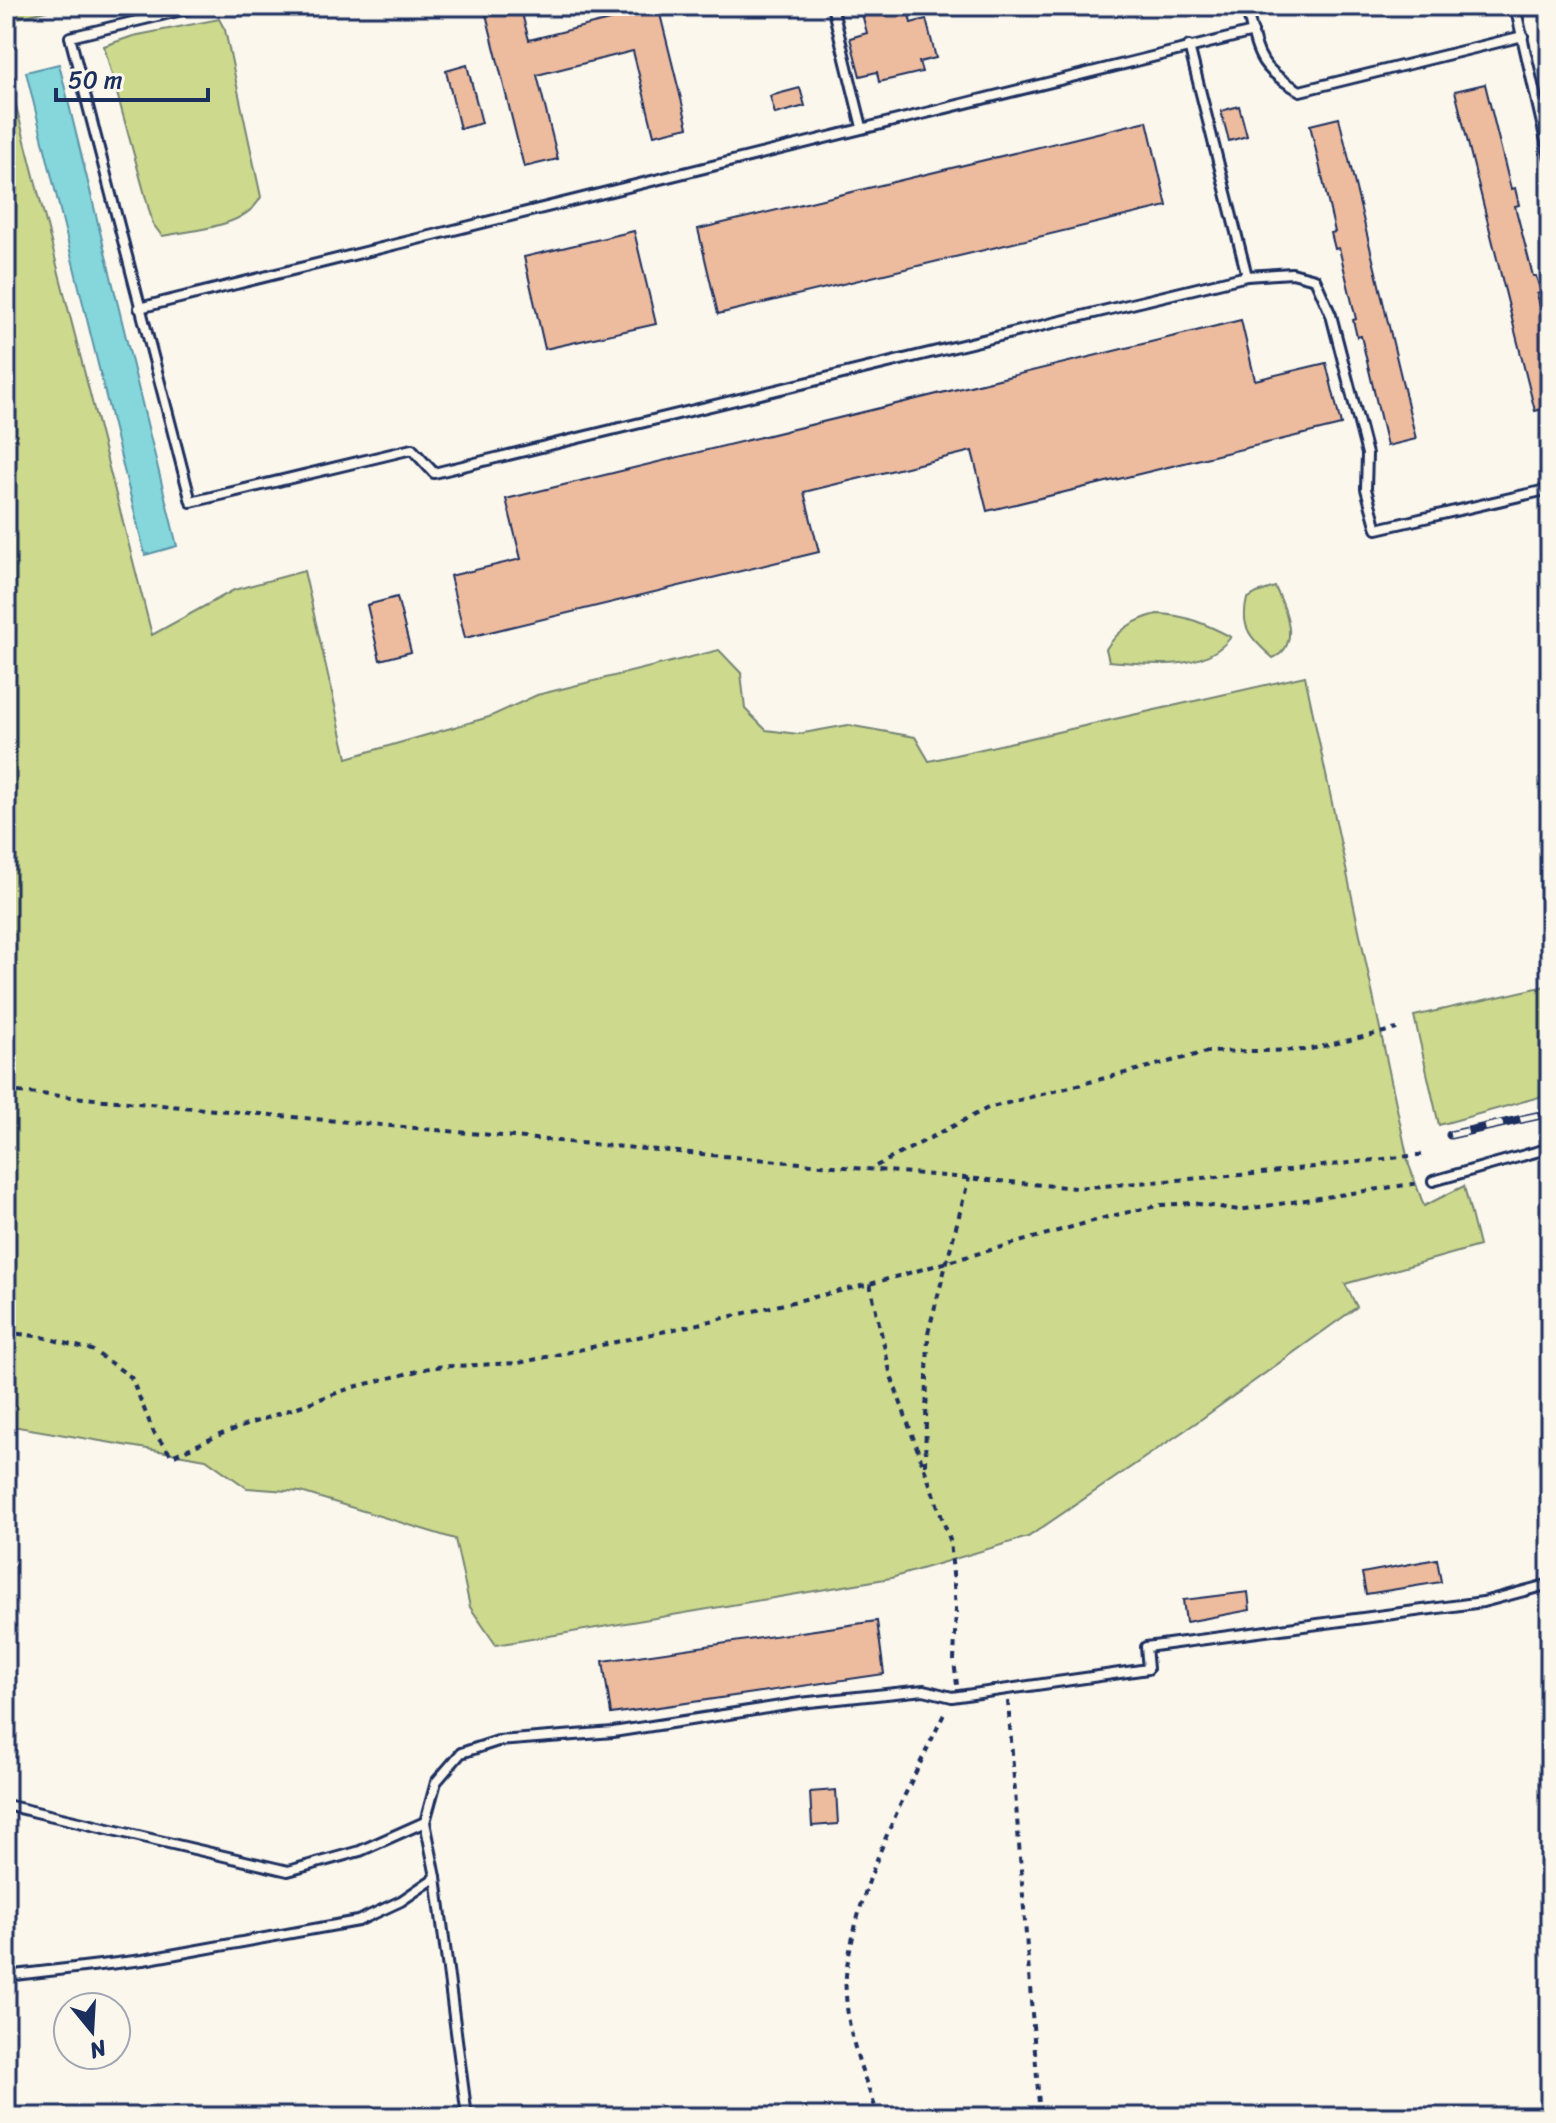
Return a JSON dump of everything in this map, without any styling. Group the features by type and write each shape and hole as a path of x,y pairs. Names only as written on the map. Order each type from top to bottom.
{"lane":[{"path":"199,6 70,37 191,502 412,449 434,473 1247,276 1292,273 1315,279 1331,315 1367,454 1366,489 1377,529 1550,489"},
{"path":"832,6 862,127"},
{"path":"1246,6 1260,60 1273,77 1300,91 1523,36"},
{"path":"1515,6 1550,159"},
{"path":"139,308 1253,32"},
{"path":"1189,46 1247,276"},
{"path":"1433,1181 1550,1148"},
{"path":"467,2117 436,1877 425,1822 436,1782 461,1753 498,1741 613,1732 800,1703 924,1690 956,1696 1148,1669 1146,1647 1483,1602 1550,1584"},
{"path":"6,1805 288,1871 360,1851 425,1822"},
{"path":"6,1976 143,1960 358,1921 401,1901 436,1877"}],"path":[{"path":"873,1168 988,1108 1207,1052 1307,1050 1397,1029"},
{"path":"6,1091 1076,1188 1253,1174 1427,1154"},
{"path":"925,1468 928,1333 969,1178"},
{"path":"6,1332 42,1337 92,1350 131,1377 154,1433 172,1456 224,1433 354,1387 433,1367 519,1363 870,1284 1161,1205 1192,1203 1239,1210 1433,1181"},
{"path":"870,1284 891,1376 950,1540 956,1608 956,1696 872,1868 848,1959 845,1993 854,2049 879,2117"},
{"path":"1007,1689 1040,2117"}],"green space":[{"path":"6,6 66,6 6,21"},
{"path":"219,19 225,30 261,197 243,215 231,221 162,236 153,224 104,46 133,36"},
{"path":"6,67 152,635 234,590 304,571 347,758 489,717 537,695 719,650 741,673 745,709 766,730 798,734 848,725 915,737 929,761 1305,676 1409,1165 1424,1206 1464,1186 1479,1246 1345,1284 1357,1307 1200,1420 1028,1537 891,1578 496,1645 470,1607 455,1539 301,1492 247,1488 206,1459 6,1425"},
{"path":"1275,587 1286,615 1289,636 1282,652 1273,658 1246,626 1245,609 1247,599"},
{"path":"1157,614 1186,618 1231,637 1206,656 1191,661 1158,664 1109,661 1106,649 1116,636 1134,622"},
{"path":"1550,985 1550,1094 1439,1125 1414,1016"}],"water":[{"path":"59,64 177,546 145,555 26,72"}],"building":[{"path":"484,6 520,6 529,40 625,16 623,6 658,6 688,127 654,135 633,51 537,75 558,159 524,167"},
{"path":"860,6 907,6 911,23 926,19 936,58 919,62 922,72 879,82 877,72 860,76 850,38 867,33"},
{"path":"467,65 482,123 460,129 446,71"},
{"path":"1485,84 1511,189 1515,188 1519,205 1515,206 1533,276 1536,276 1541,293 1537,294 1550,347 1550,407 1535,411 1455,91"},
{"path":"800,88 805,106 775,114 770,96"},
{"path":"1239,106 1247,136 1229,141 1221,111"},
{"path":"1339,118 1416,439 1387,446 1361,336 1357,337 1353,320 1356,319 1339,248 1335,249 1331,233 1335,232 1310,125"},
{"path":"1147,121 1167,206 718,314 698,229"},
{"path":"634,231 656,324 545,349 524,257"},
{"path":"1241,320 1255,380 1326,363 1341,425 987,511 972,451 804,492 819,552 465,638 450,576 521,559 506,499"},
{"path":"397,597 411,652 380,660 367,605"},
{"path":"1437,1559 1441,1582 1366,1594 1362,1573"},
{"path":"1248,1592 1250,1610 1186,1622 1183,1600"},
{"path":"877,1621 884,1674 611,1714 603,1661"},
{"path":"836,1790 838,1824 812,1826 810,1792"}],"railway":[{"path":"1450,1135 1550,1113"}]}
